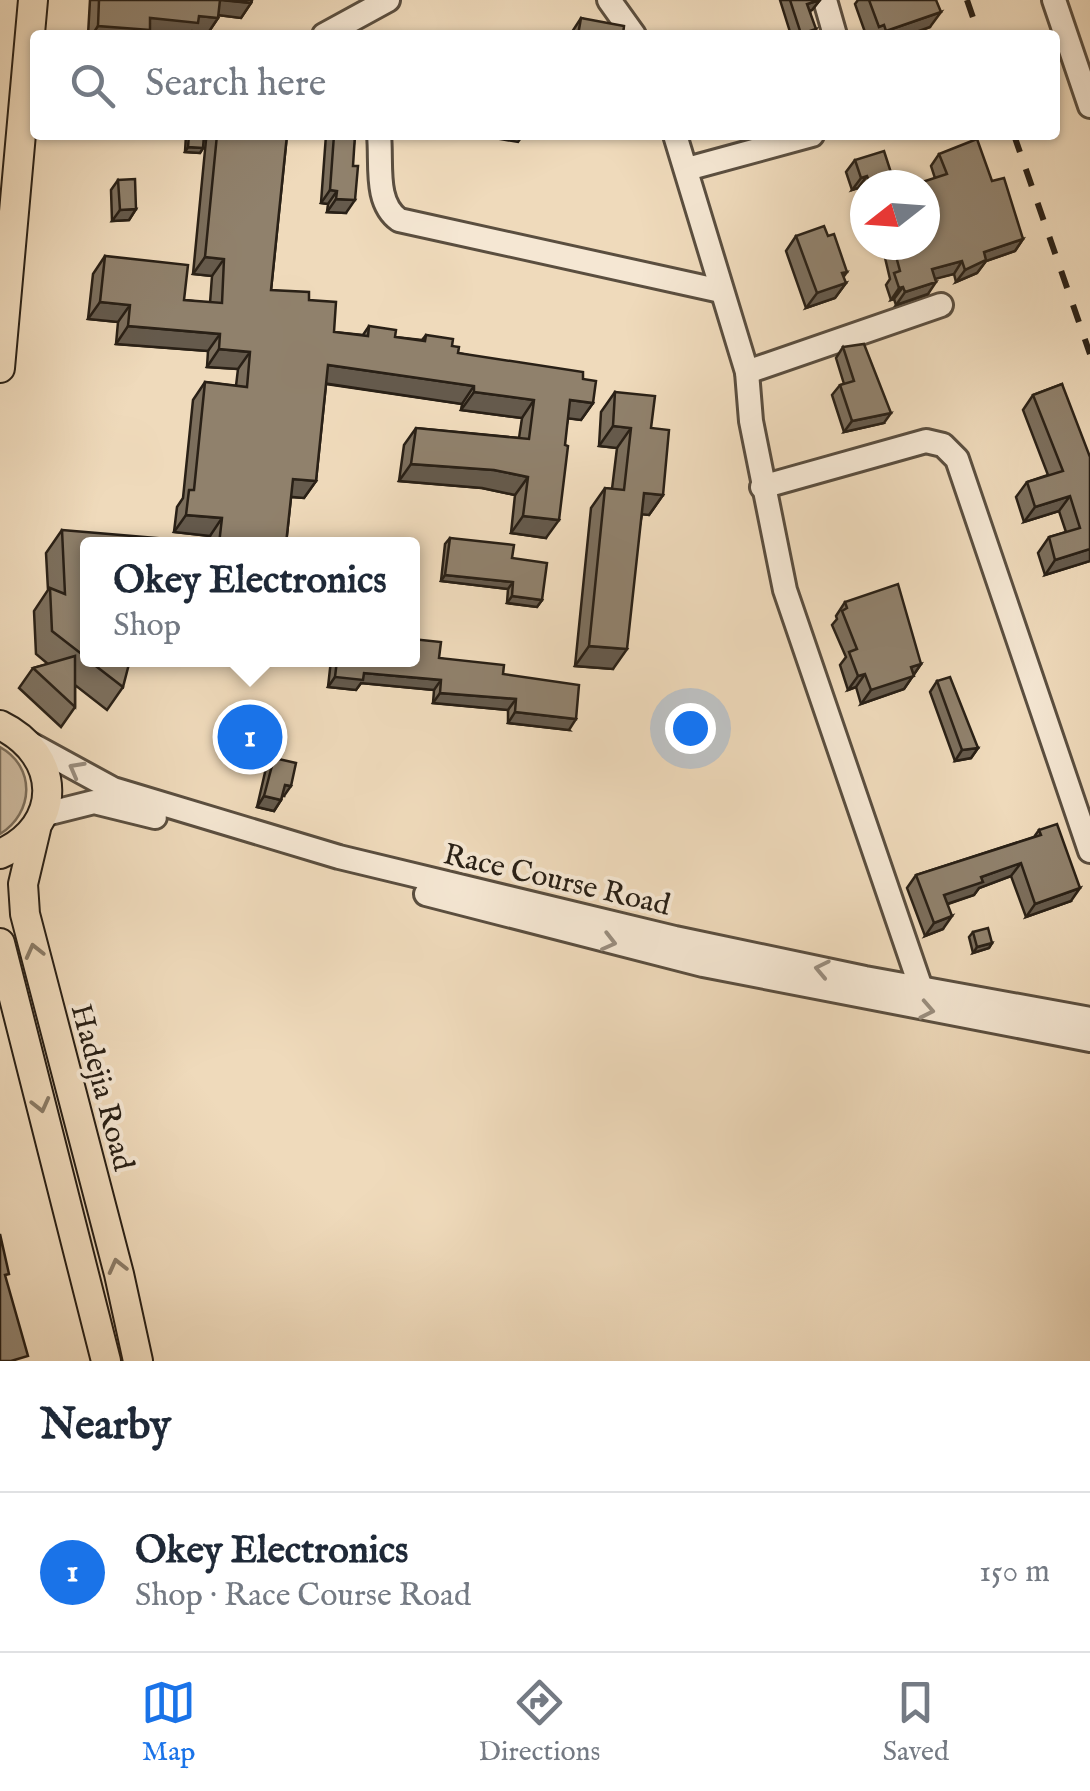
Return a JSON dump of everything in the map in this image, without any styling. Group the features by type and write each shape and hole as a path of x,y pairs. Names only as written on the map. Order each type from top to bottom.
{"main road":[{"path":"32,30 33,0"},
{"path":"0,368 30,98"},
{"path":"0,707 16,734"},
{"name":"Hadejia Road","path":"16,734 39,756 48,793 26,860 25,914 138,1361"},
{"path":"0,854 19,846 39,822"},
{"path":"0,943 106,1361"}],"street":[{"path":"349,28 388,0"},
{"path":"608,0 630,30"},
{"path":"824,0 833,30"},
{"path":"1054,0 1090,106"},
{"path":"379,140 382,199 388,212 399,220 721,291"},
{"path":"677,140 747,372 762,487 785,590 922,988"},
{"path":"687,169 794,140"},
{"path":"747,372 941,305"},
{"path":"762,487 926,441 943,445 957,459 1090,850"},
{"name":"Race Course Road","path":"16,734 113,789 282,841 676,938 1090,1018"},
{"name":"Race Course Road","path":"39,822 94,802 112,805 419,892 684,960 1090,1040"}],"shaded area":[{"path":"0,747 20,766 26,790 19,814 0,834"}],"building":[{"path":"99,0 220,0 218,18 199,16 198,23 150,18 150,30 98,26"},
{"path":"790,0 820,0 807,4 816,29 800,30"},
{"path":"869,0 936,0 941,12 889,30 884,25 879,27"},
{"path":"581,18 624,26 624,30 579,30"},
{"path":"189,140 204,140 203,148 188,147"},
{"path":"217,140 286,140 271,290 309,292 309,300 336,302 334,332 368,336 369,326 396,330 395,337 425,341 426,335 453,339 452,346 459,347 458,353 583,372 583,379 596,381 593,403 570,400 559,520 523,516 528,477 494,470 411,464 416,428 529,439 534,400 474,392 474,386 328,365 316,481 293,479 287,537 220,537 222,518 186,515 189,490 194,490 205,382 247,387 250,352 219,349 220,334 128,326 130,305 100,302 105,256 188,265 184,300 222,303 224,259 205,257"},
{"path":"334,140 355,140 353,166 358,166 355,200 336,199 337,191 330,190"},
{"path":"977,140 992,181 1004,178 1023,239 984,252 986,260 965,270 962,261 932,269 936,282 905,292 903,287 899,288 894,273 900,271 897,260 940,260 940,176 947,174 939,154"},
{"path":"884,151 890,170 858,170 855,160"},
{"path":"135,179 136,209 120,210 118,180"},
{"path":"824,226 828,236 834,234 847,272 842,273 846,283 817,293 796,236"},
{"path":"864,344 891,413 852,421 840,385 854,381 843,347"},
{"path":"1062,384 1090,457 1090,549 1055,560 1049,537 1080,528 1070,496 1035,507 1027,482 1063,471 1033,395"},
{"path":"615,392 655,396 651,428 669,430 663,495 644,493 627,649 589,646 605,488 624,490 631,428 613,426"},
{"path":"62,530 144,537 80,537 80,653 52,631 50,588 65,594"},
{"path":"450,538 514,545 512,558 547,563 542,600 512,596 513,582 445,575"},
{"path":"898,584 921,664 911,667 914,676 871,690 865,674 858,676 849,652 857,649 842,611 847,608 845,602"},
{"path":"420,640 441,642 439,658 504,665 503,674 579,685 576,719 515,712 516,699 440,693 441,680 364,673 363,680 335,677 336,667 420,667"},
{"path":"75,656 75,707 33,668"},
{"path":"97,667 128,667 123,687"},
{"path":"950,677 978,748 962,750 937,681"},
{"path":"274,758 296,763 291,786 285,785 281,800 264,796"},
{"path":"1057,824 1080,888 1035,904 1021,863 944,895 952,916 934,923 916,875 1041,835 1039,830"},
{"path":"988,928 992,943 977,947 973,932"},
{"path":"0,1234 9,1274 5,1275 28,1356 11,1361 0,1361"}],"railway":[{"path":"967,0 977,30"},
{"path":"1016,140 1090,354"}],"place":[{"name":"Okey Electronics","path":"250,737"}]}
